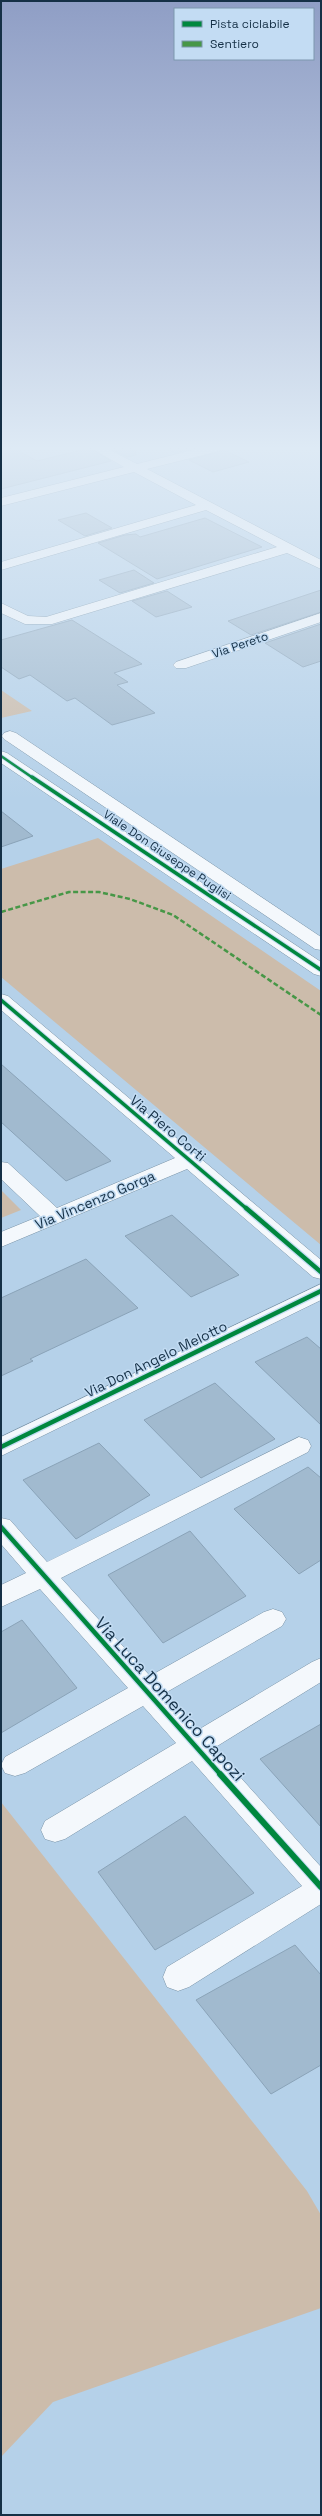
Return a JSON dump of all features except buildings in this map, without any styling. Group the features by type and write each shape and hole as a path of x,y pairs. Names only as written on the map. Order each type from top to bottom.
{"street":[{"path":"1,607 25,620 47,621 231,565"},
{"name":"Via Pereto","path":"181,664 321,617"},
{"name":"Viale Don Giuseppe Puglisi","path":"10,736 321,945"},
{"name":"Viale Don Giuseppe Puglisi","path":"1,756 321,970"},
{"path":"90,815 114,806"},
{"name":"Via Piero Corti","path":"1,1000 321,1272"},
{"name":"Via Vincenzo Gorga","path":"1,1240 189,1160"},
{"path":"1,1168 54,1217"},
{"name":"Via Don Angelo Melotto","path":"1,1447 321,1291"},
{"path":"1,1597 299,1446"},
{"name":"Via Luca Domenico Capozi","path":"1,1527 321,1888"},
{"path":"15,1765 273,1619"},
{"path":"55,1830 321,1669"},
{"path":"178,1977 321,1888"}],"shaded area":[{"path":"1,690 32,711 1,718"},
{"path":"98,838 321,991 321,1245 1,977 1,869"},
{"path":"1,1190 21,1210 1,1218"},
{"path":"1,1802 307,2191 321,2215 321,2308 53,2402 1,2457"}],"marked path":[{"path":"1,912 54,895 69,892 99,892 130,899 173,915 321,1015"}],"cycle path":[{"path":"1,756 321,970"},
{"path":"1,1000 321,1272"},
{"path":"1,1447 321,1291"},
{"path":"1,1527 321,1887"}]}
